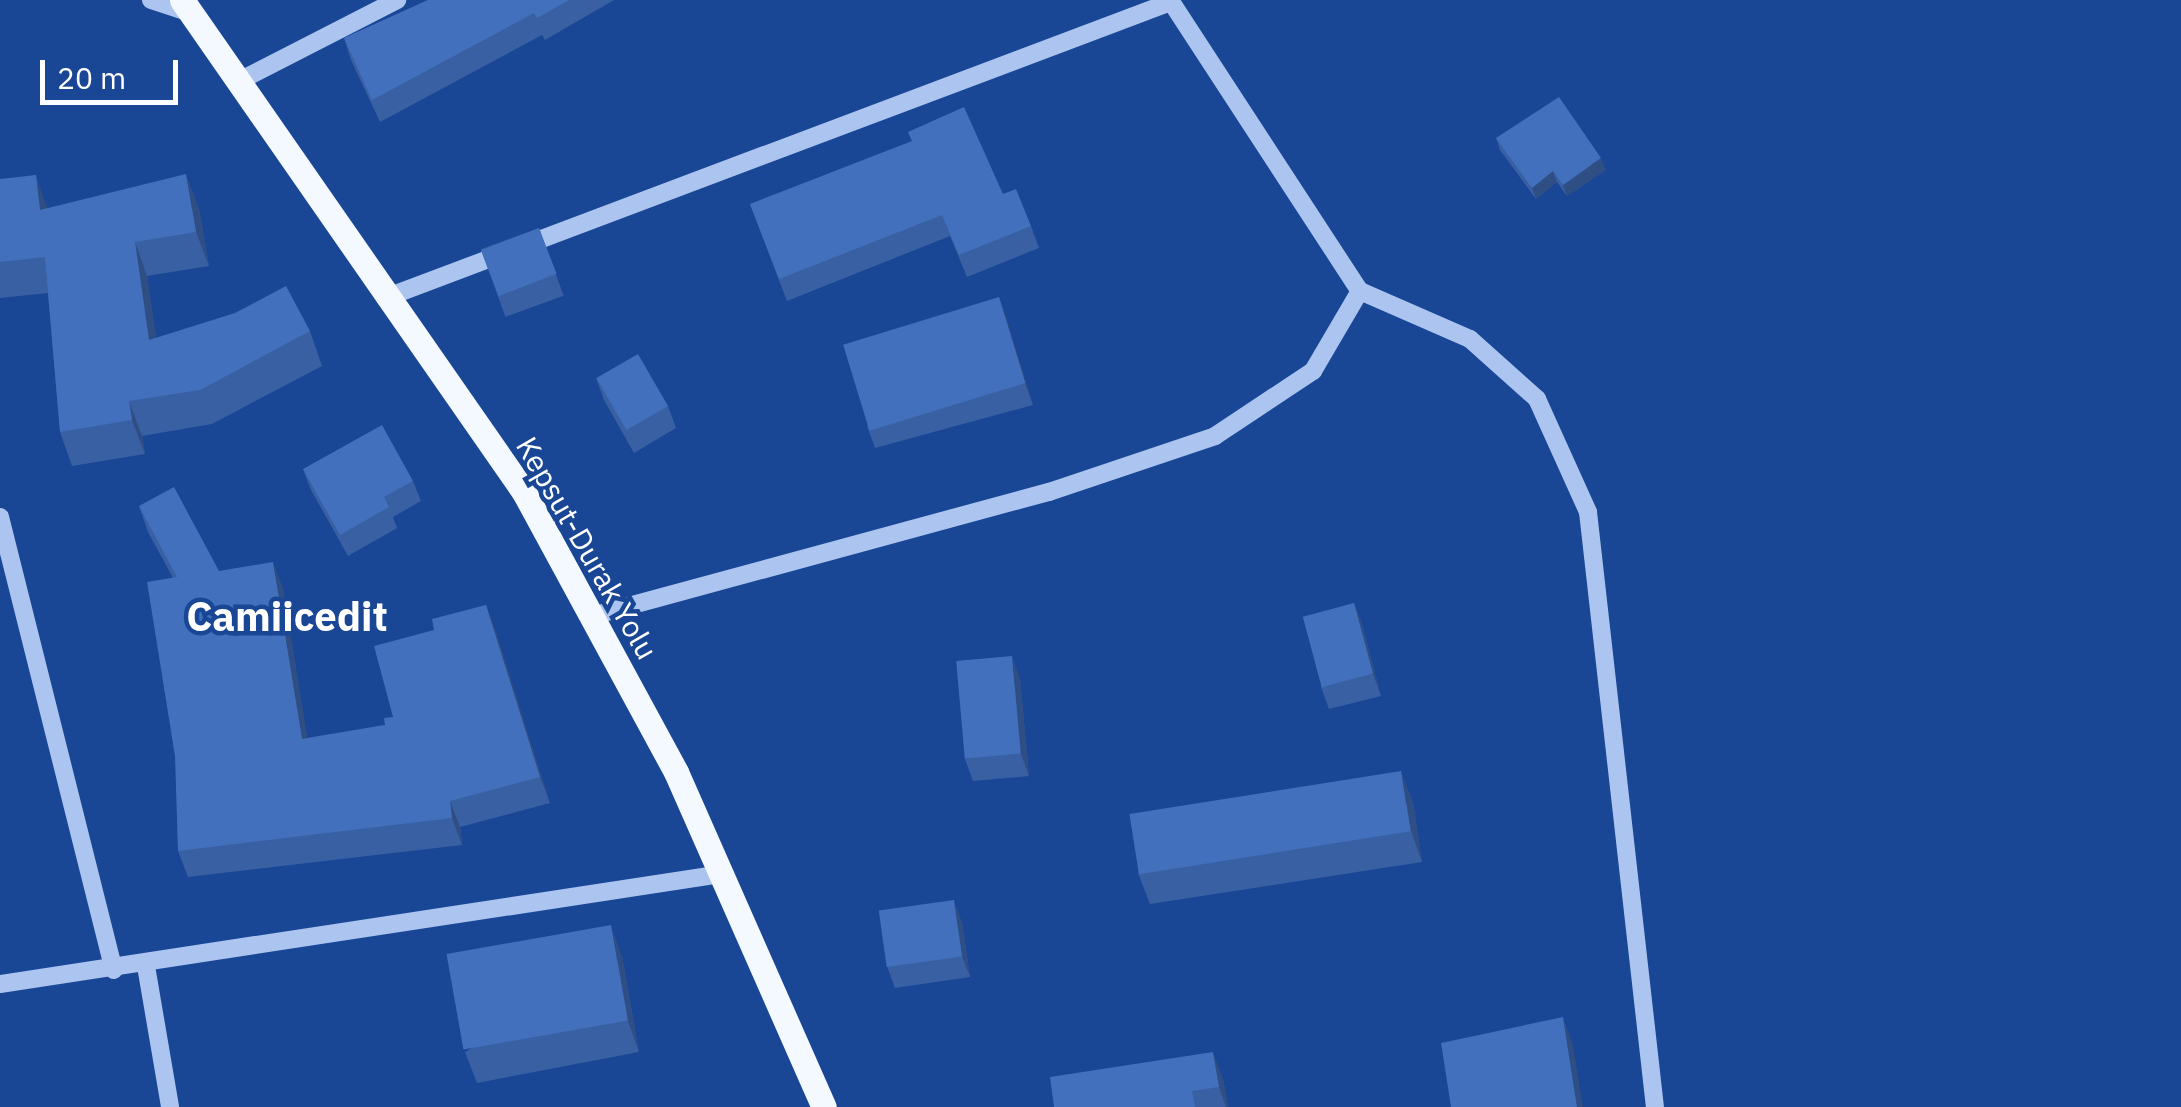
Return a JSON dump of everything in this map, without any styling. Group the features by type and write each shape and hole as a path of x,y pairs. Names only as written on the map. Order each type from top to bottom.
{"main road":[{"name":"Kepsut-Durak Yolu","path":"185,4 385,298 524,492 676,772 824,1107"}],"street":[{"path":"150,0 185,4"},
{"path":"237,82 397,0"},
{"path":"385,298 1170,1 1360,292 1470,339 1538,398 1588,512 1655,1107"},
{"path":"592,616 1050,492 1215,436 1313,371 1360,292"},
{"path":"0,516 114,970"},
{"path":"0,984 146,966 721,874"},
{"path":"146,966 170,1107"}],"building":[{"path":"428,0 569,0 537,18 534,13 372,100 344,38"},
{"path":"1559,97 1601,158 1563,185 1553,171 1532,188 1496,138"},
{"path":"964,107 1003,194 1016,189 1031,226 959,255 942,215 779,279 750,204 912,141 908,132"},
{"path":"186,174 196,232 135,242 149,340 235,313 286,286 310,331 200,390 129,401 132,420 60,432 45,257 0,262 0,179 36,175 40,210"},
{"path":"539,228 557,274 499,296 481,250"},
{"path":"999,297 1025,383 869,431 843,345"},
{"path":"638,354 668,406 626,430 596,378"},
{"path":"382,425 413,481 384,497 389,507 340,535 303,469"},
{"path":"174,487 219,571 273,562 302,739 385,725 384,718 393,717 374,646 434,630 432,619 486,605 540,777 450,801 452,818 178,851 175,756 147,582 177,577 139,506"},
{"path":"1354,603 1373,674 1322,687 1303,617"},
{"path":"1012,656 1021,754 965,759 956,661"},
{"path":"1401,771 1411,831 1139,874 1129,814"},
{"path":"954,900 962,956 887,967 879,911"},
{"path":"611,925 628,1021 463,1050 447,954"},
{"path":"1563,1017 1577,1107 1451,1107 1441,1043"},
{"path":"1213,1052 1219,1087 1192,1091 1195,1107 1054,1107 1050,1077"}],"district":[{"name":"Camiicedit","path":"287,616"}]}
